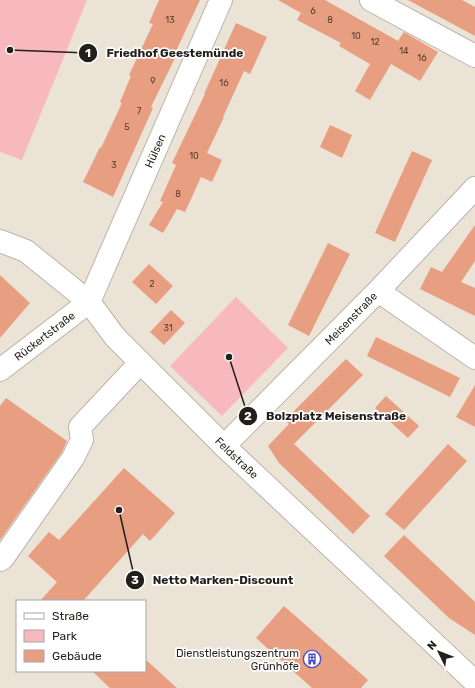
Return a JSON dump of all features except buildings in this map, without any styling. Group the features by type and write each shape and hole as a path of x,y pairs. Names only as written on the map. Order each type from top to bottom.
{"street":[{"name":"Hülsen","path":"89,302 221,0"},
{"path":"371,0 475,56"},
{"name":"Meisenstraße","path":"224,446 378,291 475,188"},
{"name":"Feldstraße","path":"0,241 26,251 89,302 115,338 140,363 224,446 470,682"},
{"path":"378,291 475,358"},
{"name":"Rückertstraße","path":"0,370 89,302"},
{"path":"0,560 73,458 82,440 80,428 140,363"}],"green space":[{"path":"0,0 87,0 22,160 0,152"},
{"path":"236,297 288,348 222,416 170,366"}],"place":[{"name":"Friedhof Geestemünde","path":"10,50"},
{"name":"Bolzplatz Meisenstraße","path":"229,357"},
{"name":"Netto Marken-Discount","path":"119,510"},
{"name":"Dienstleistungszentrum Grünhöfe","path":"312,659"}]}
